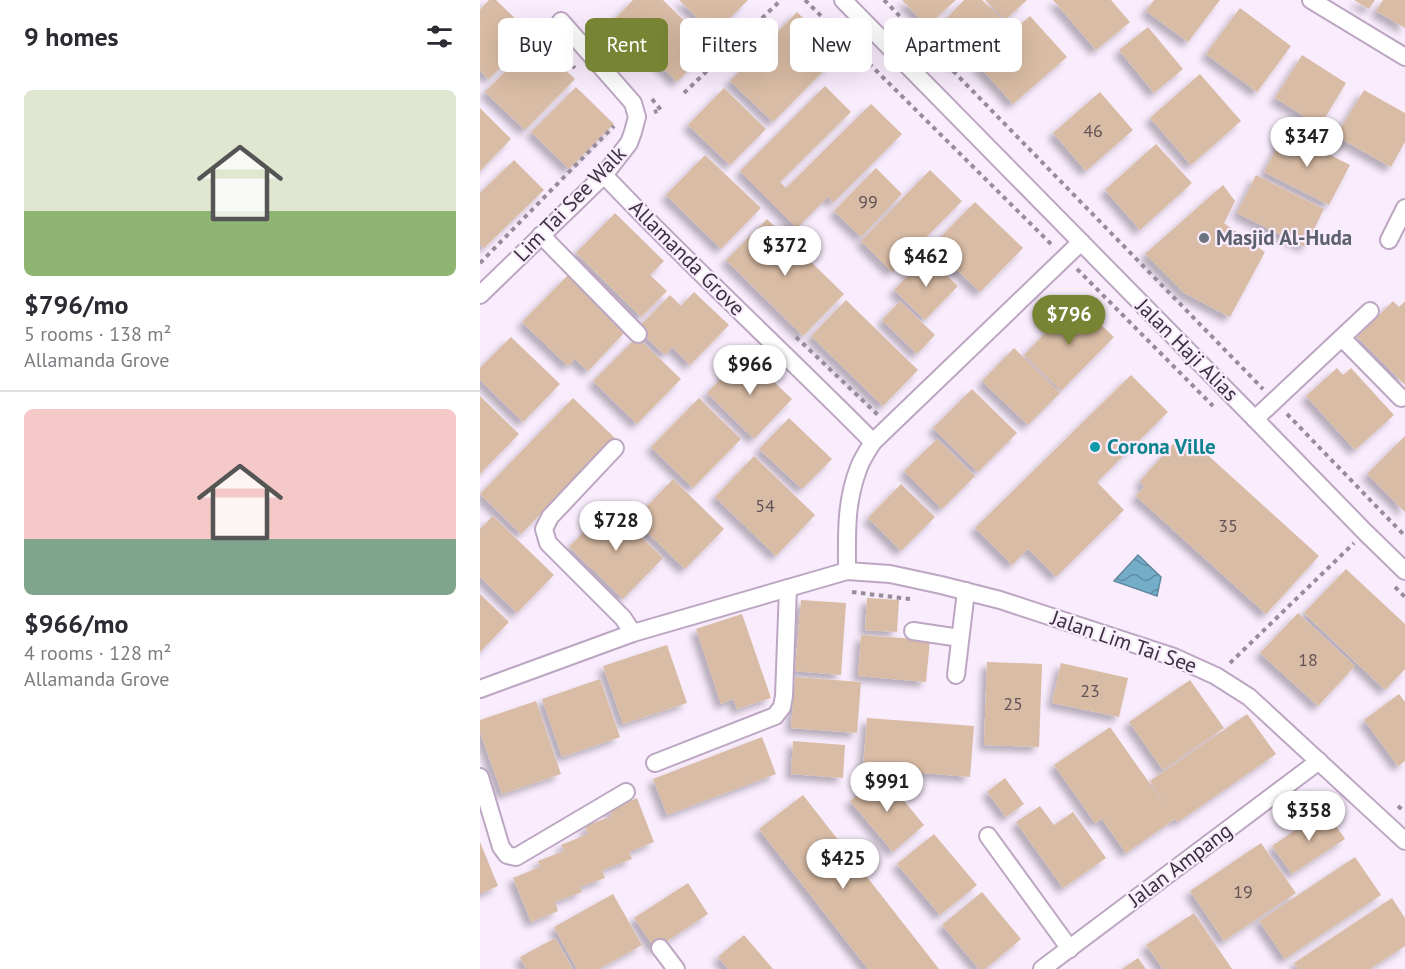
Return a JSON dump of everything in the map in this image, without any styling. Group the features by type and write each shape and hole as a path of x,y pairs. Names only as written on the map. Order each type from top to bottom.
{"street":[{"name":"Jalan Haji Alias","path":"843,0 1405,571"},
{"path":"1311,0 1405,57"},
{"name":"Lim Tai See Walk","path":"480,295 604,175 629,143 638,117 633,104 573,35"},
{"name":"Allamanda Grove","path":"604,175 657,231 873,442"},
{"path":"1389,240 1405,208"},
{"path":"541,235 638,334"},
{"path":"846,571 846,528 849,501 859,466 873,442 1081,242"},
{"path":"1255,419 1370,311"},
{"path":"1342,338 1401,398"},
{"path":"615,448 550,517 544,529 548,543 623,618 633,633"},
{"name":"Jalan Lim Tai See","path":"480,689 633,633 846,571 890,574 1000,600 1174,657 1216,676 1249,697 1405,841"},
{"path":"656,763 775,716 782,707 788,588"},
{"path":"956,675 966,591"},
{"path":"914,631 960,638"},
{"name":"Jalan Ampang","path":"1042,969 1319,761"},
{"path":"480,777 501,847 507,855 516,857 626,792"},
{"path":"988,836 1070,948"},
{"path":"660,948 676,969"}],"path":[{"path":"684,93 781,0"},
{"path":"805,0 1217,410"},
{"path":"884,0 1405,536"},
{"path":"573,66 581,74"},
{"path":"480,263 601,140 615,125 617,119"},
{"path":"1216,676 1365,532"},
{"path":"1344,537 1352,546"},
{"path":"1390,583 1405,597"}],"water":[{"path":"1138,555 1161,577 1157,596 1114,581"}],"building":[{"path":"489,0 496,0 515,18 498,18 498,70 489,79 480,71 480,10"},
{"path":"633,0 663,0 681,18 680,72 687,72 677,82 667,72 668,18 616,18"},
{"path":"679,0 748,0 730,18 698,18"},
{"path":"902,0 956,0 936,18 919,18"},
{"path":"964,0 982,0 1001,18 947,18"},
{"path":"985,0 1027,0 1007,18 1003,18"},
{"path":"1053,0 1111,0 1130,22 1096,50"},
{"path":"1154,0 1220,0 1188,42 1146,11"},
{"path":"1354,0 1375,0 1369,9"},
{"path":"1383,0 1405,0 1405,28 1376,11"},
{"path":"1240,8 1291,46 1257,92 1206,54"},
{"path":"797,12 803,18 791,18"},
{"path":"1030,16 1067,57 1013,104 984,72 1022,72 1022,23"},
{"path":"790,19 790,72 822,72 773,122 730,81 739,72 778,72 778,32"},
{"path":"1148,27 1183,69 1154,93 1119,50"},
{"path":"1302,55 1346,83 1320,126 1275,98"},
{"path":"505,72 568,72 575,79 525,130 485,92"},
{"path":"1200,74 1241,121 1191,165 1150,118"},
{"path":"825,86 851,112 780,182 786,188 871,104 902,134 833,203 828,197 797,228 740,171"},
{"path":"576,87 614,124 569,169 531,132"},
{"path":"724,88 766,129 730,165 688,125"},
{"path":"1364,90 1405,113 1405,142 1391,167 1336,136"},
{"path":"1100,92 1133,130 1086,171 1053,133"},
{"path":"480,108 511,139 480,171"},
{"path":"1285,132 1350,165 1329,205 1264,172"},
{"path":"1156,144 1192,183 1140,230 1105,190"},
{"path":"705,155 761,208 721,249 666,195"},
{"path":"514,160 544,190 484,248 480,245 480,193"},
{"path":"876,168 902,194 861,237 834,211"},
{"path":"930,170 962,201 892,272 861,241"},
{"path":"1256,175 1324,209 1305,247 1237,213"},
{"name":"Masjid Al-Huda","path":"1223,185 1235,201 1224,223 1265,252 1230,317 1184,293 1145,254"},
{"path":"975,202 1023,248 980,292 932,246"},
{"path":"615,213 664,261 650,275 667,291 641,317 576,253"},
{"path":"767,219 844,294 803,336 726,260"},
{"path":"927,256 958,286 925,320 894,290"},
{"path":"568,275 626,331 588,371 575,359 568,366 522,322"},
{"path":"694,292 729,325 690,365 672,347 665,355 637,329 670,295 681,306"},
{"path":"846,300 918,370 883,406 811,336"},
{"path":"900,301 935,335 917,354 882,320"},
{"path":"1076,301 1114,337 1061,391 1024,355"},
{"path":"1393,301 1399,307 1405,301 1405,385 1357,337"},
{"path":"511,337 560,384 523,422 480,380 480,368"},
{"path":"637,337 681,379 637,424 593,381"},
{"path":"1014,348 1060,393 1028,425 982,381"},
{"path":"745,354 792,399 754,439 707,393"},
{"path":"1337,368 1343,375 1351,368 1394,415 1355,450 1306,396"},
{"name":"Corona Ville","path":"1131,375 1168,412 1097,482 1124,510 1056,577 1028,549 1012,565 975,528"},
{"path":"972,389 1017,433 978,472 933,428"},
{"path":"480,396 519,434 480,474"},
{"path":"573,398 615,438 521,534 480,494"},
{"path":"699,398 741,439 693,488 651,447"},
{"path":"789,418 832,459 802,489 759,449"},
{"path":"1405,436 1405,512 1367,474"},
{"name":"Corona Ville","path":"1189,438 1319,556 1266,614 1136,496 1144,487 1140,481 1174,443 1180,449"},
{"path":"937,439 975,476 942,509 904,471"},
{"path":"754,456 815,515 776,556 715,497"},
{"path":"673,479 724,529 685,569 634,520"},
{"path":"901,484 935,517 901,551 868,518"},
{"path":"609,506 663,558 623,599 569,547"},
{"path":"493,516 554,575 517,613 480,577 480,529"},
{"path":"1346,569 1405,624 1405,669 1385,690 1304,613"},
{"path":"480,594 509,622 480,652"},
{"path":"867,598 899,600 897,632 865,630"},
{"path":"801,600 846,603 841,675 795,671"},
{"path":"1298,613 1355,666 1318,706 1260,653"},
{"path":"742,614 771,698 737,709 733,699 721,704 696,629"},
{"path":"861,635 930,640 926,682 858,676"},
{"path":"667,645 687,703 623,724 603,666"},
{"path":"987,662 1042,664 1039,747 984,745"},
{"path":"1061,663 1128,678 1119,717 1052,703"},
{"path":"795,677 861,682 857,733 791,728"},
{"path":"600,679 620,737 562,757 542,699"},
{"path":"1190,680 1224,728 1163,770 1129,722"},
{"path":"1399,694 1405,702 1405,761 1398,766 1364,720"},
{"path":"536,701 561,774 502,794 480,732 480,720"},
{"path":"1247,714 1276,754 1178,822 1175,819 1126,853 1102,819 1095,823 1054,765 1110,727 1167,808 1150,781"},
{"path":"867,718 974,726 970,777 863,768"},
{"path":"762,737 776,774 667,815 653,779"},
{"path":"793,741 845,745 843,778 791,774"},
{"path":"882,774 924,825 893,852 850,801"},
{"path":"1005,778 1024,804 1006,817 987,792"},
{"path":"803,795 939,969 868,969 759,829"},
{"path":"637,798 654,842 629,852 632,859 602,870 605,878 580,887 582,892 555,902 558,911 531,922 513,878 540,867 538,861 564,851 561,845 588,834 585,826 612,816 609,809"},
{"path":"1040,806 1054,825 1073,812 1106,858 1063,888 1016,822"},
{"path":"1325,810 1345,839 1292,874 1272,846"},
{"path":"934,834 977,885 940,915 897,864"},
{"path":"480,842 498,886 480,894"},
{"path":"1261,843 1296,893 1224,941 1190,891"},
{"path":"1355,857 1381,895 1285,959 1259,921"},
{"path":"688,883 708,914 655,949 634,918"},
{"path":"982,892 1021,939 985,969 979,969 942,925"},
{"path":"613,894 642,945 599,969 577,969 554,927"},
{"path":"1392,898 1405,918 1405,946 1370,969 1298,969 1294,963"},
{"path":"1194,913 1232,969 1163,969 1146,945"},
{"path":"744,935 773,969 728,969 718,957"},
{"path":"555,938 573,969 526,969 520,957"},
{"path":"1138,958 1146,969 1122,969"}],"place":[{"name":"Masjid Al-Huda","path":"1204,238"},
{"name":"Corona Ville","path":"1095,447"}]}
